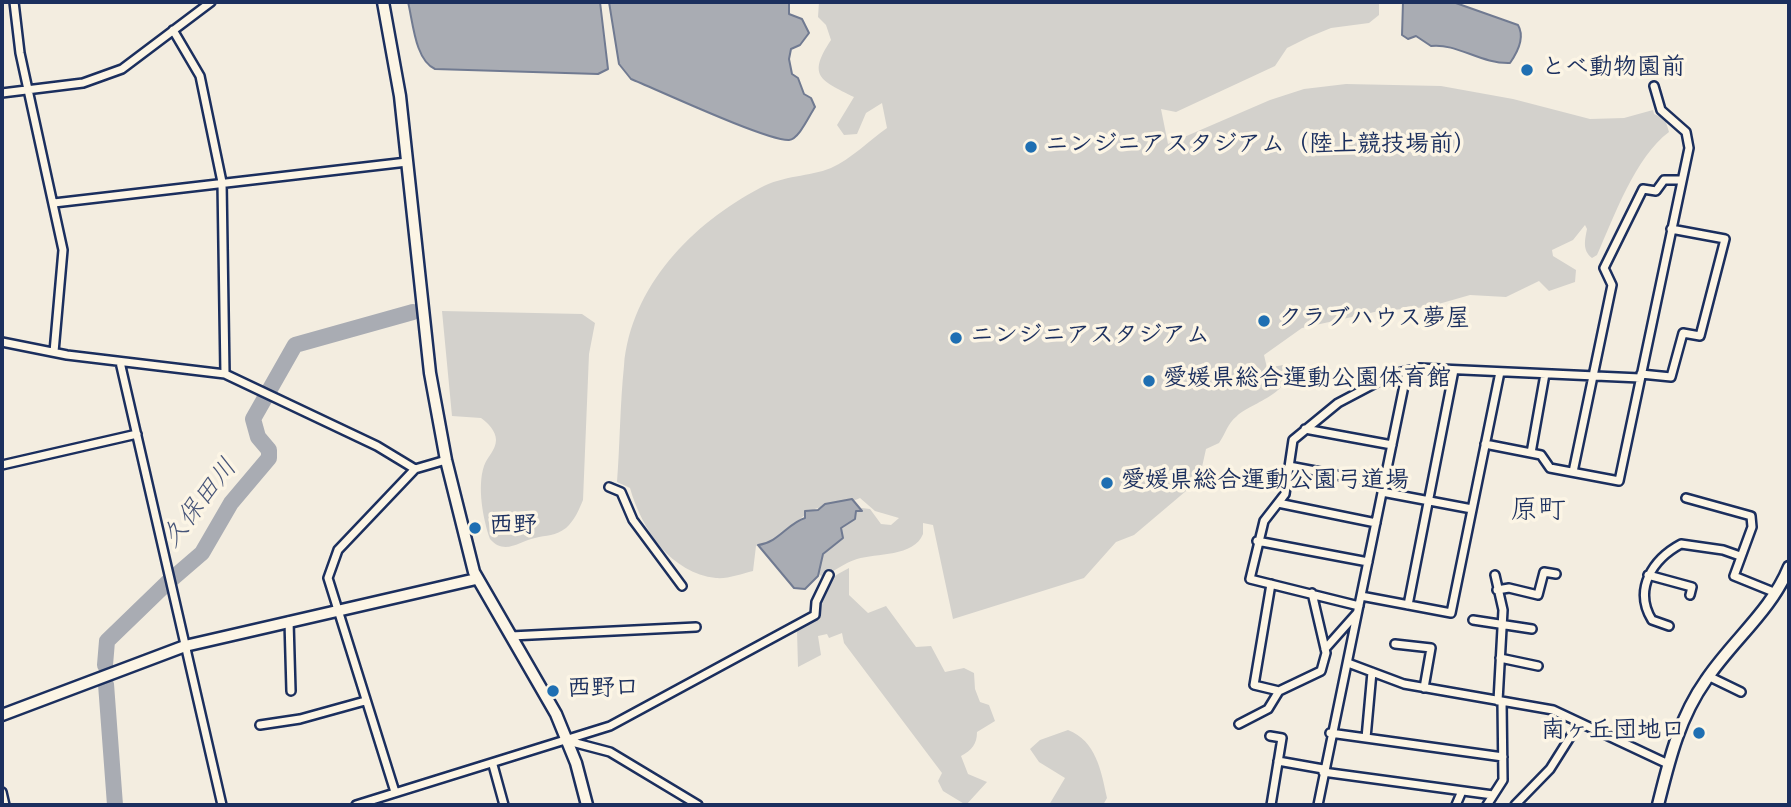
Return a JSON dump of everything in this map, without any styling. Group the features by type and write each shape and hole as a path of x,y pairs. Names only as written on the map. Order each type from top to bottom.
{"street":[{"path":"14,2 20,53 54,203 64,265 54,352"},
{"path":"2,93 83,83 122,69 211,2"},
{"path":"383,2 400,96 430,373 446,460 475,575 556,715 568,742 587,805"},
{"path":"173,30 200,76 222,182 225,374"},
{"path":"1485,444 1541,455 1550,468 1619,481 1689,139 1661,110 1654,86"},
{"path":"54,203 407,162"},
{"path":"1573,472 1612,285 1604,268 1643,189 1656,191 1664,180 1682,180"},
{"path":"1359,608 1312,593 1250,579 1256,541 1264,521 1285,494 1293,440 1338,402 1394,374 1419,368 1671,377 1683,333 1700,336 1725,239 1671,229"},
{"path":"2,342 120,362 225,374 377,446 415,469"},
{"path":"120,362 222,805"},
{"path":"1408,605 1454,370"},
{"path":"1318,805 1330,733 1348,663 1407,371"},
{"path":"1361,596 1451,613 1500,372"},
{"path":"1531,453 1545,374"},
{"path":"1305,429 1392,445"},
{"path":"2,465 137,434"},
{"path":"395,792 327,579 338,550 415,469 446,460"},
{"path":"1289,466 1472,509"},
{"path":"609,487 621,492 633,520 682,586"},
{"path":"1686,498 1751,516 1752,527 1734,576 1776,593"},
{"path":"1278,503 1376,523"},
{"path":"1256,541 1368,562"},
{"path":"1669,626 1652,620 1649,615 1645,594 1651,568 1681,544 1723,550 1740,556"},
{"path":"1658,805 1668,764 1686,711 1709,676 1776,593 1789,567"},
{"path":"1497,590 1509,588 1538,595 1544,572 1556,574"},
{"path":"2,715 185,646 416,592 475,575"},
{"path":"356,805 568,742 610,726 815,615 816,602 829,575"},
{"path":"1487,805 1503,780 1500,658 1503,610 1494,575"},
{"path":"1648,575 1692,587 1690,595"},
{"path":"1271,584 1254,685 1279,691"},
{"path":"1239,724 1268,709 1279,691 1321,671 1325,649 1312,593"},
{"path":"1325,649 1359,608"},
{"path":"1473,620 1532,629"},
{"path":"289,621 290,691"},
{"path":"511,636 696,627"},
{"path":"1395,644 1431,648 1424,688"},
{"path":"1500,658 1538,666"},
{"path":"1348,663 1424,688 1553,710 1668,764"},
{"path":"1366,738 1372,673"},
{"path":"1709,676 1741,692"},
{"path":"260,725 300,719 365,701"},
{"path":"1516,805 1562,752 1579,723"},
{"path":"1330,733 1503,757"},
{"path":"1270,736 1282,738 1271,805"},
{"path":"568,742 590,744 610,752 698,805"},
{"path":"1278,761 1323,771 1493,795"},
{"path":"493,765 504,805"},
{"path":"1456,805 1462,791"},
{"path":"2,792 5,805"},
{"path":"1523,805 1528,793"}],"shaded area":[{"path":"408,2 600,2 608,69 598,74 435,69 423,58 419,49"},
{"path":"609,2 789,2 789,14 802,19 809,33 800,45 791,49 789,59 792,74 798,78 804,94 811,98 815,107 800,131 789,140 736,124 631,79 619,64"},
{"path":"819,2 1379,3 1379,15 1369,23 1331,28 1309,37 1287,48 1275,66 1176,112 1161,109 1168,144 1270,100 1304,89 1346,84 1441,86 1513,99 1590,119 1624,118 1653,110 1654,114 1665,119 1669,132 1646,156 1636,172 1597,255 1592,258 1587,252 1585,225 1573,240 1552,250 1553,256 1576,270 1575,282 1549,291 1539,281 1506,297 1470,295 1428,307 1379,311 1302,328 1264,355 1267,368 1283,365 1285,382 1280,389 1234,419 1219,443 1206,449 1202,467 1186,491 1134,535 1116,542 1084,578 953,619 933,525 923,523 923,534 912,547 857,559 822,577 818,573 822,554 843,538 841,529 855,519 856,511 862,508 870,509 881,524 891,525 899,518 875,511 860,498 821,507 809,512 771,541 756,546 753,571 716,578 685,568 672,558 642,519 630,488 617,482 624,366 629,337 652,284 669,260 711,220 735,203 769,184 831,168 853,155 887,128 882,103 866,113 857,134 844,135 837,125 854,97 821,76 820,62 831,40 826,25 818,17"},
{"path":"1403,2 1453,2 1518,25 1521,35 1517,50 1510,63 1499,62 1450,48 1431,46 1416,36 1408,39 1402,35"},
{"path":"442,311 582,314 595,323 589,354 583,500 574,519 562,531 507,547 490,539 483,513 481,483 484,466 495,447 496,437 481,418 452,416"},
{"path":"852,499 862,511 856,511 855,519 841,528 843,538 823,554 818,576 805,589 794,588 758,545 771,541 805,518 805,511 818,510 825,504"},
{"path":"849,568 849,595 868,613 886,606 916,647 931,646 945,672 964,668 974,673 975,689 980,702 989,705 995,721 977,732 973,746 961,756 968,774 987,782 966,805 943,791 938,781 942,773 844,643 842,633 829,638 827,634 818,636 821,655 798,667 797,630 817,618 827,583"},
{"path":"1068,730 1085,741 1096,758 1107,798 1103,805 1049,805 1065,778 1039,762 1030,749 1040,740"}],"waterway":[{"name":"久保田川","path":"173,578 202,553 231,503 269,458 269,450 258,437 253,419 295,345 413,312"},
{"name":"久保田川","path":"105,665 107,641 168,582"},
{"name":"久保田川","path":"106,684 115,805"}],"place":[{"name":"とべ動物園前","path":"1527,70"},
{"name":"ニンジニアスタジアム（陸上競技場前）","path":"1031,147"},
{"name":"クラブハウス夢屋","path":"1264,321"},
{"name":"ニンジニアスタジアム","path":"956,338"},
{"name":"愛媛県総合運動公園体育館","path":"1149,381"},
{"name":"愛媛県総合運動公園弓道場","path":"1107,483"},
{"name":"西野","path":"475,528"},
{"name":"西野口","path":"553,691"},
{"name":"南ヶ丘団地口","path":"1699,733"}],"district":[{"name":"原町","path":"1538,514"}]}
